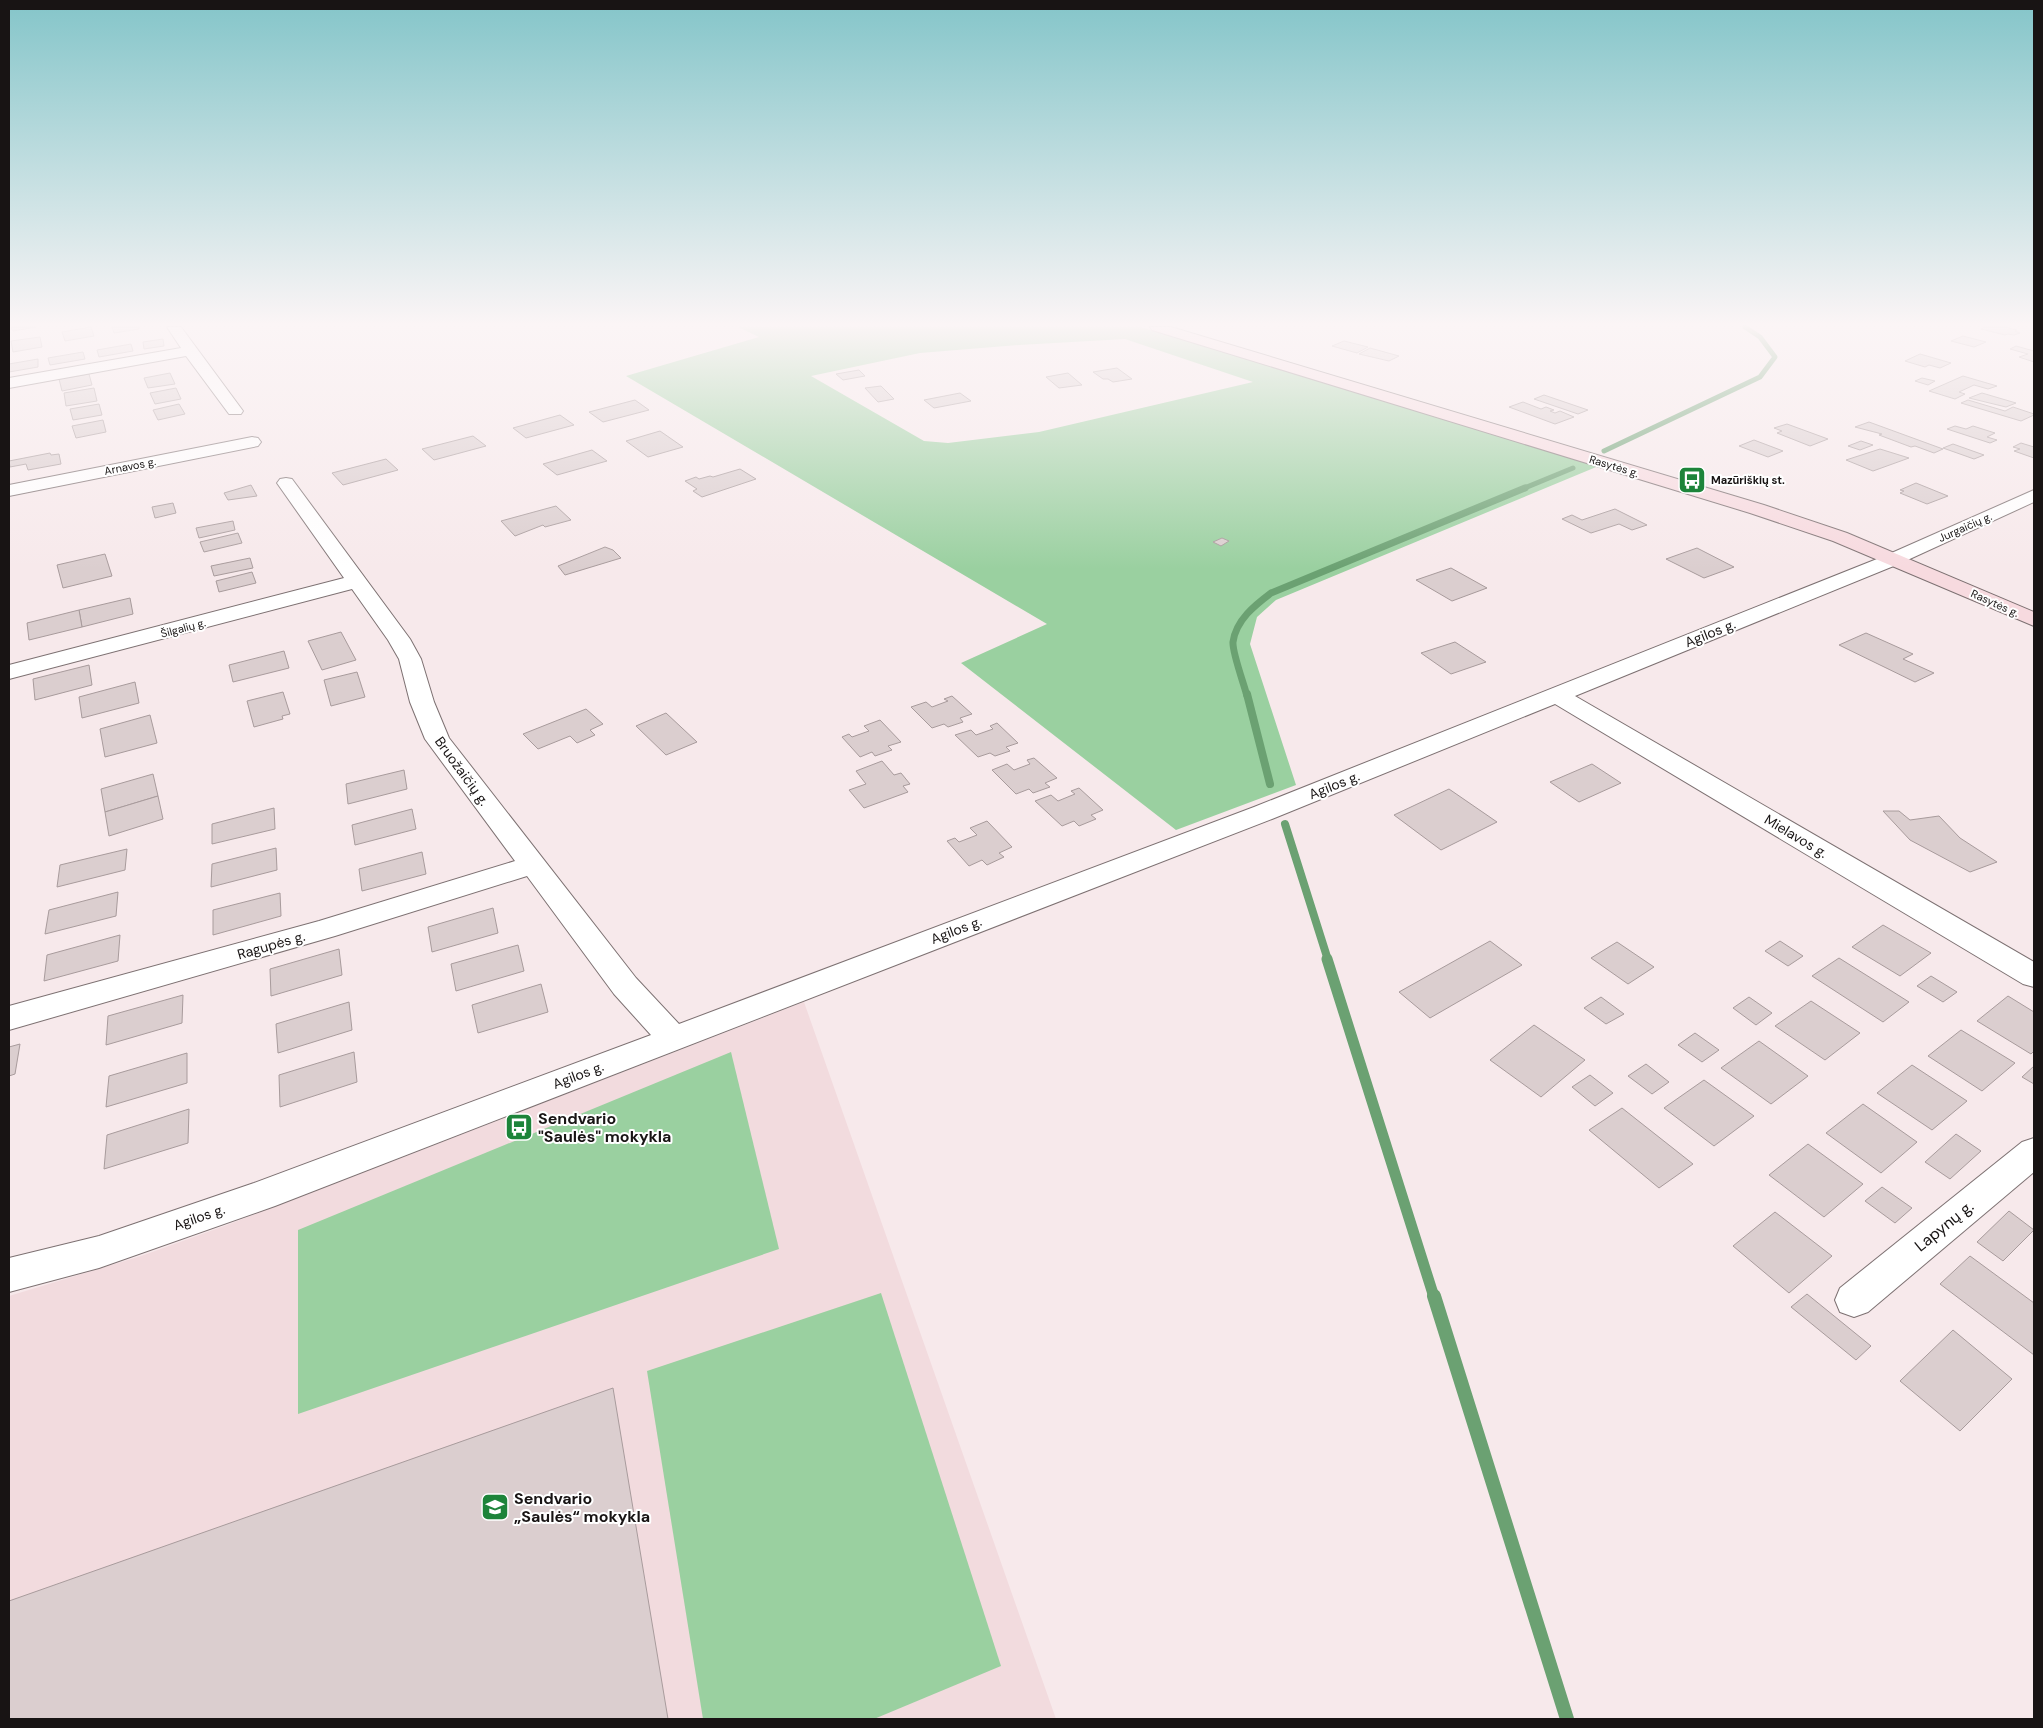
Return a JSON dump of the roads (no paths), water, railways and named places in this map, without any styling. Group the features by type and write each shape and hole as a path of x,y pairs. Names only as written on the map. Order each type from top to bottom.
{"main road":[{"name":"Rasytės g.","path":"1422,408 1756,509 1840,538 1894,559 2034,620"}],"street":[{"path":"233,408 236,411"},
{"name":"Arnavos g.","path":"9,491 252,442"},
{"name":"Bruožaičių g.","path":"286,483 399,639 410,659 422,702 437,739 625,986 674,1039"},
{"name":"Jurgaičių g.","path":"1894,559 2034,495"},
{"name":"Agilos g.","path":"9,1275 99,1252 262,1195 674,1039 1286,804 1894,559"},
{"name":"Šilgalių g.","path":"9,672 357,581"},
{"name":"Mielavos g.","path":"1557,695 2034,976"},
{"name":"Ragupės g.","path":"9,1018 325,929 532,865"},
{"name":"Lapynų g.","path":"1854,1300 2034,1152"}],"waterway":[{"path":"1604,451 1695,408"},
{"path":"1522,489 1573,468"},
{"path":"1247,696 1234,653 1233,642 1242,620 1271,593 1525,488"},
{"path":"1247,694 1270,784"},
{"path":"1285,824 1328,960"},
{"path":"1327,959 1434,1297"},
{"path":"1434,1296 1567,1719"}],"place":[{"name":"Mazūriškių st.","path":"1692,480"},
{"name":"Sendvario \"Saulės\" mokykla","path":"519,1127"},
{"name":"Sendvario „Saulės“ mokykla","path":"495,1507"}]}
